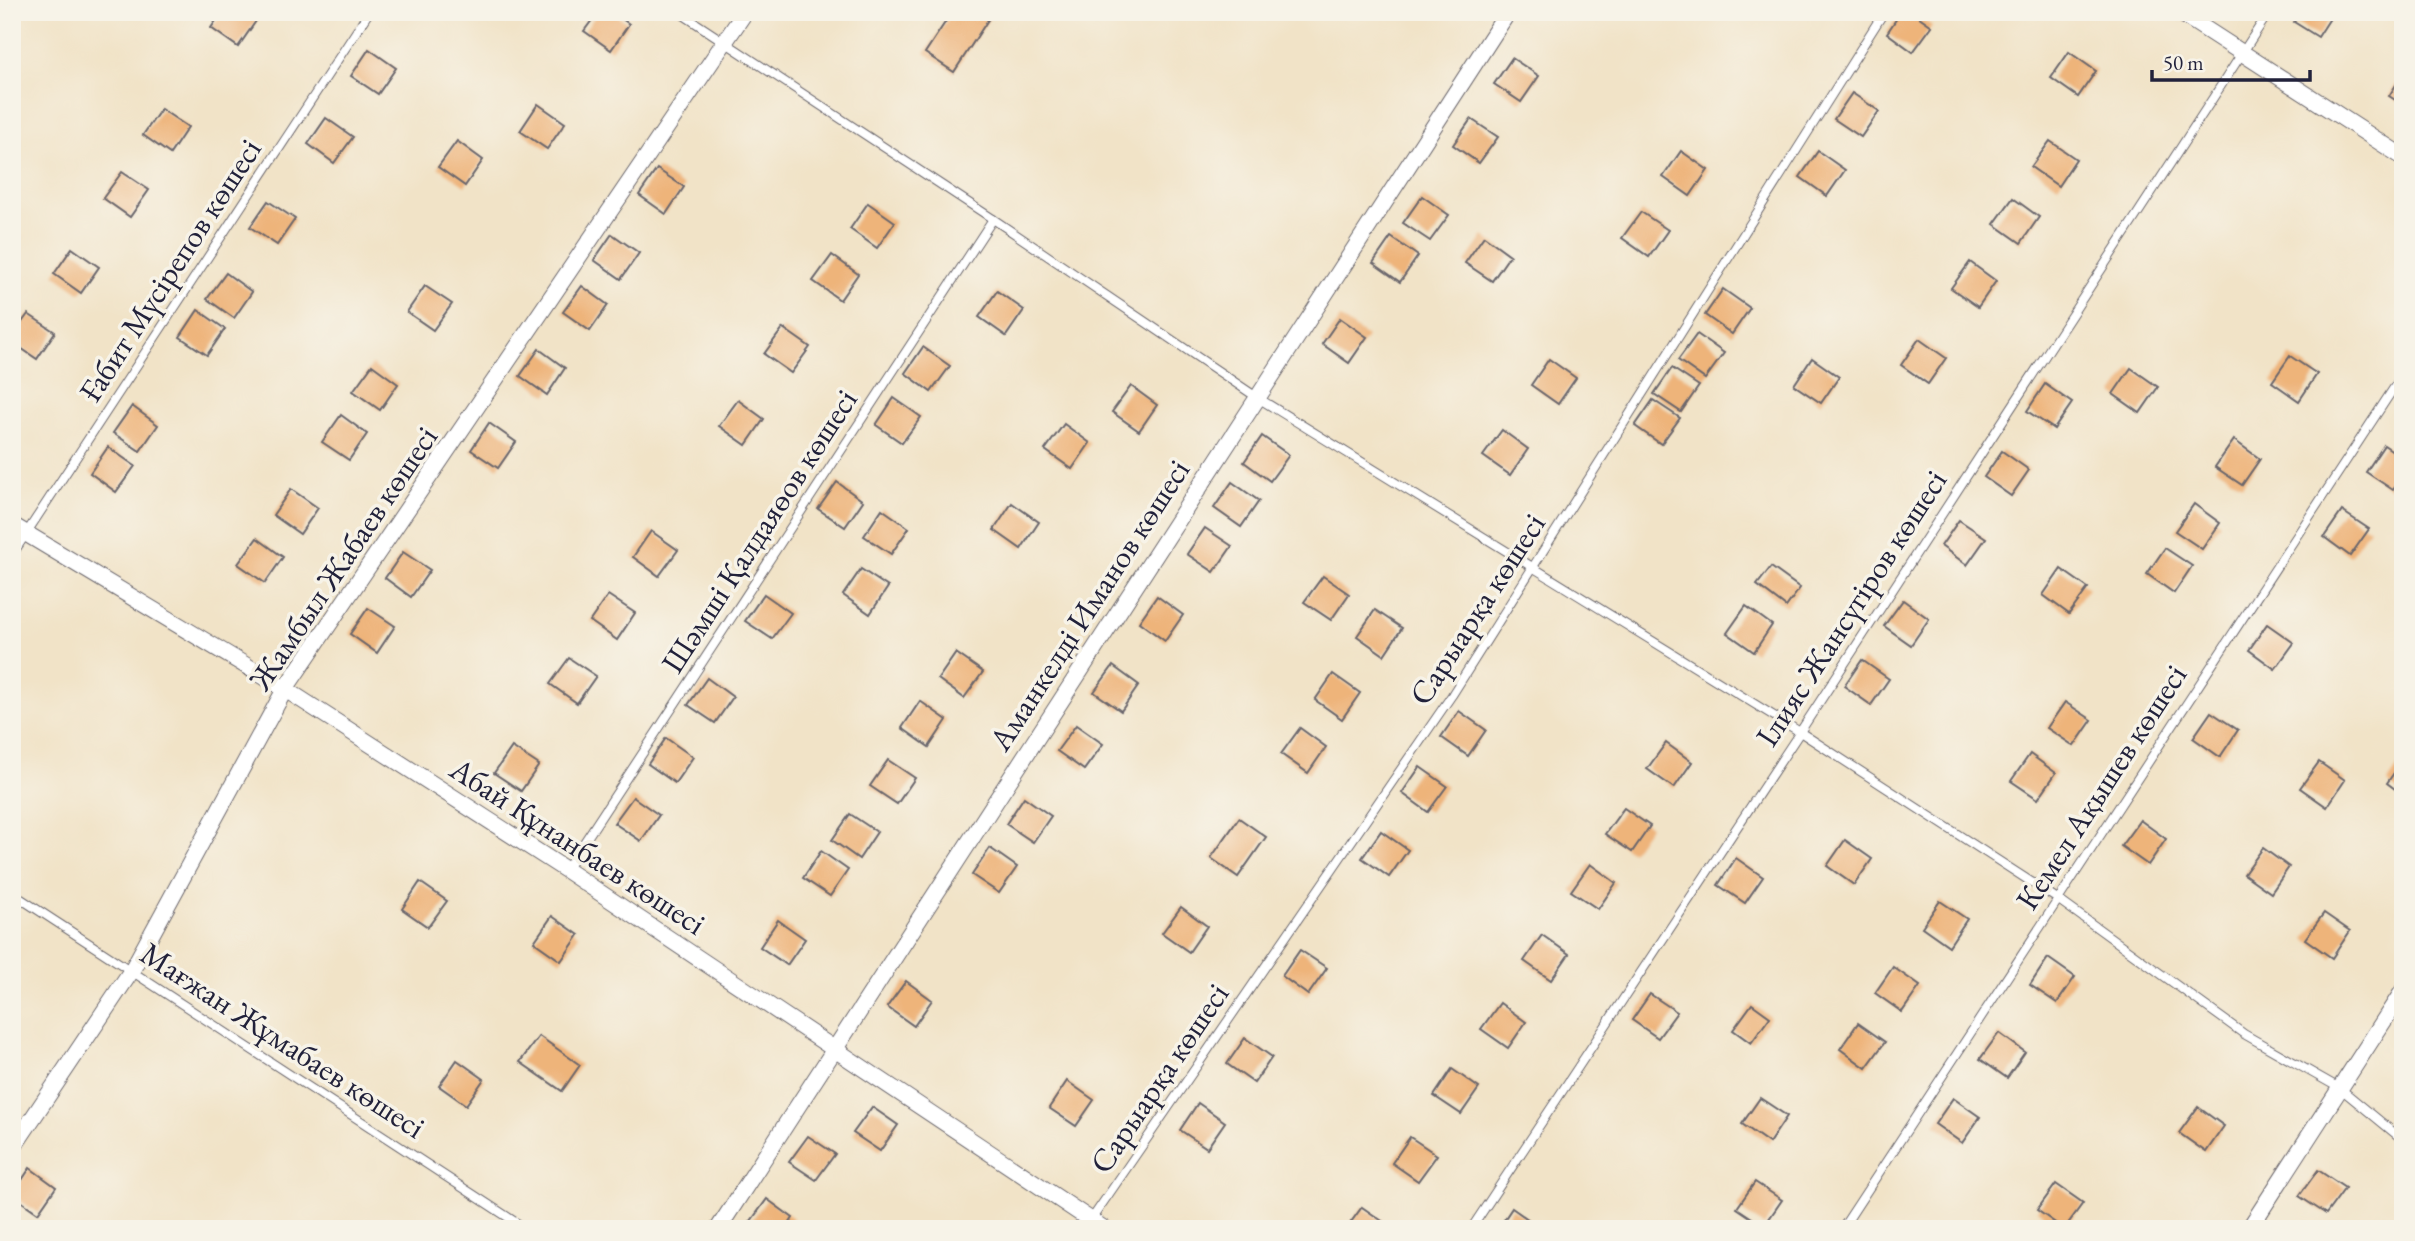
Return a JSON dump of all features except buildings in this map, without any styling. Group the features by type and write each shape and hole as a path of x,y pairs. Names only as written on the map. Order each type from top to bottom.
{"street":[{"name":"Жамбыл Жабаев көшесі","path":"12,1149 132,970 285,689 745,12"},
{"name":"Аманкелді Иманов көшесі","path":"718,1229 1508,12"},
{"path":"2179,12 2403,156"},
{"name":"Абай Құнанбаев көшесі","path":"19,530 285,689 566,870 1098,1225"},
{"path":"2249,1229 2403,991"}],"lane":[{"name":"Ғабит Мүсірепов көшесі","path":"12,555 19,530 369,12"},
{"path":"678,12 993,219 1258,398 1800,732 2056,898 2244,1034 2341,1089 2403,1140"},
{"name":"Сарыарқа көшесі","path":"1098,1225 1452,695 1884,12"},
{"name":"Ілияс Жансүгіров көшесі","path":"1471,1229 1800,732 2269,12"},
{"name":"Шәмші Қалдаяөов көшесі","path":"566,870 993,219"},
{"name":"Кемел Ақышев көшесі","path":"1842,1229 2056,898 2403,374"},
{"name":"Мағжан Жұмабаев көшесі","path":"12,893 526,1229"}]}
